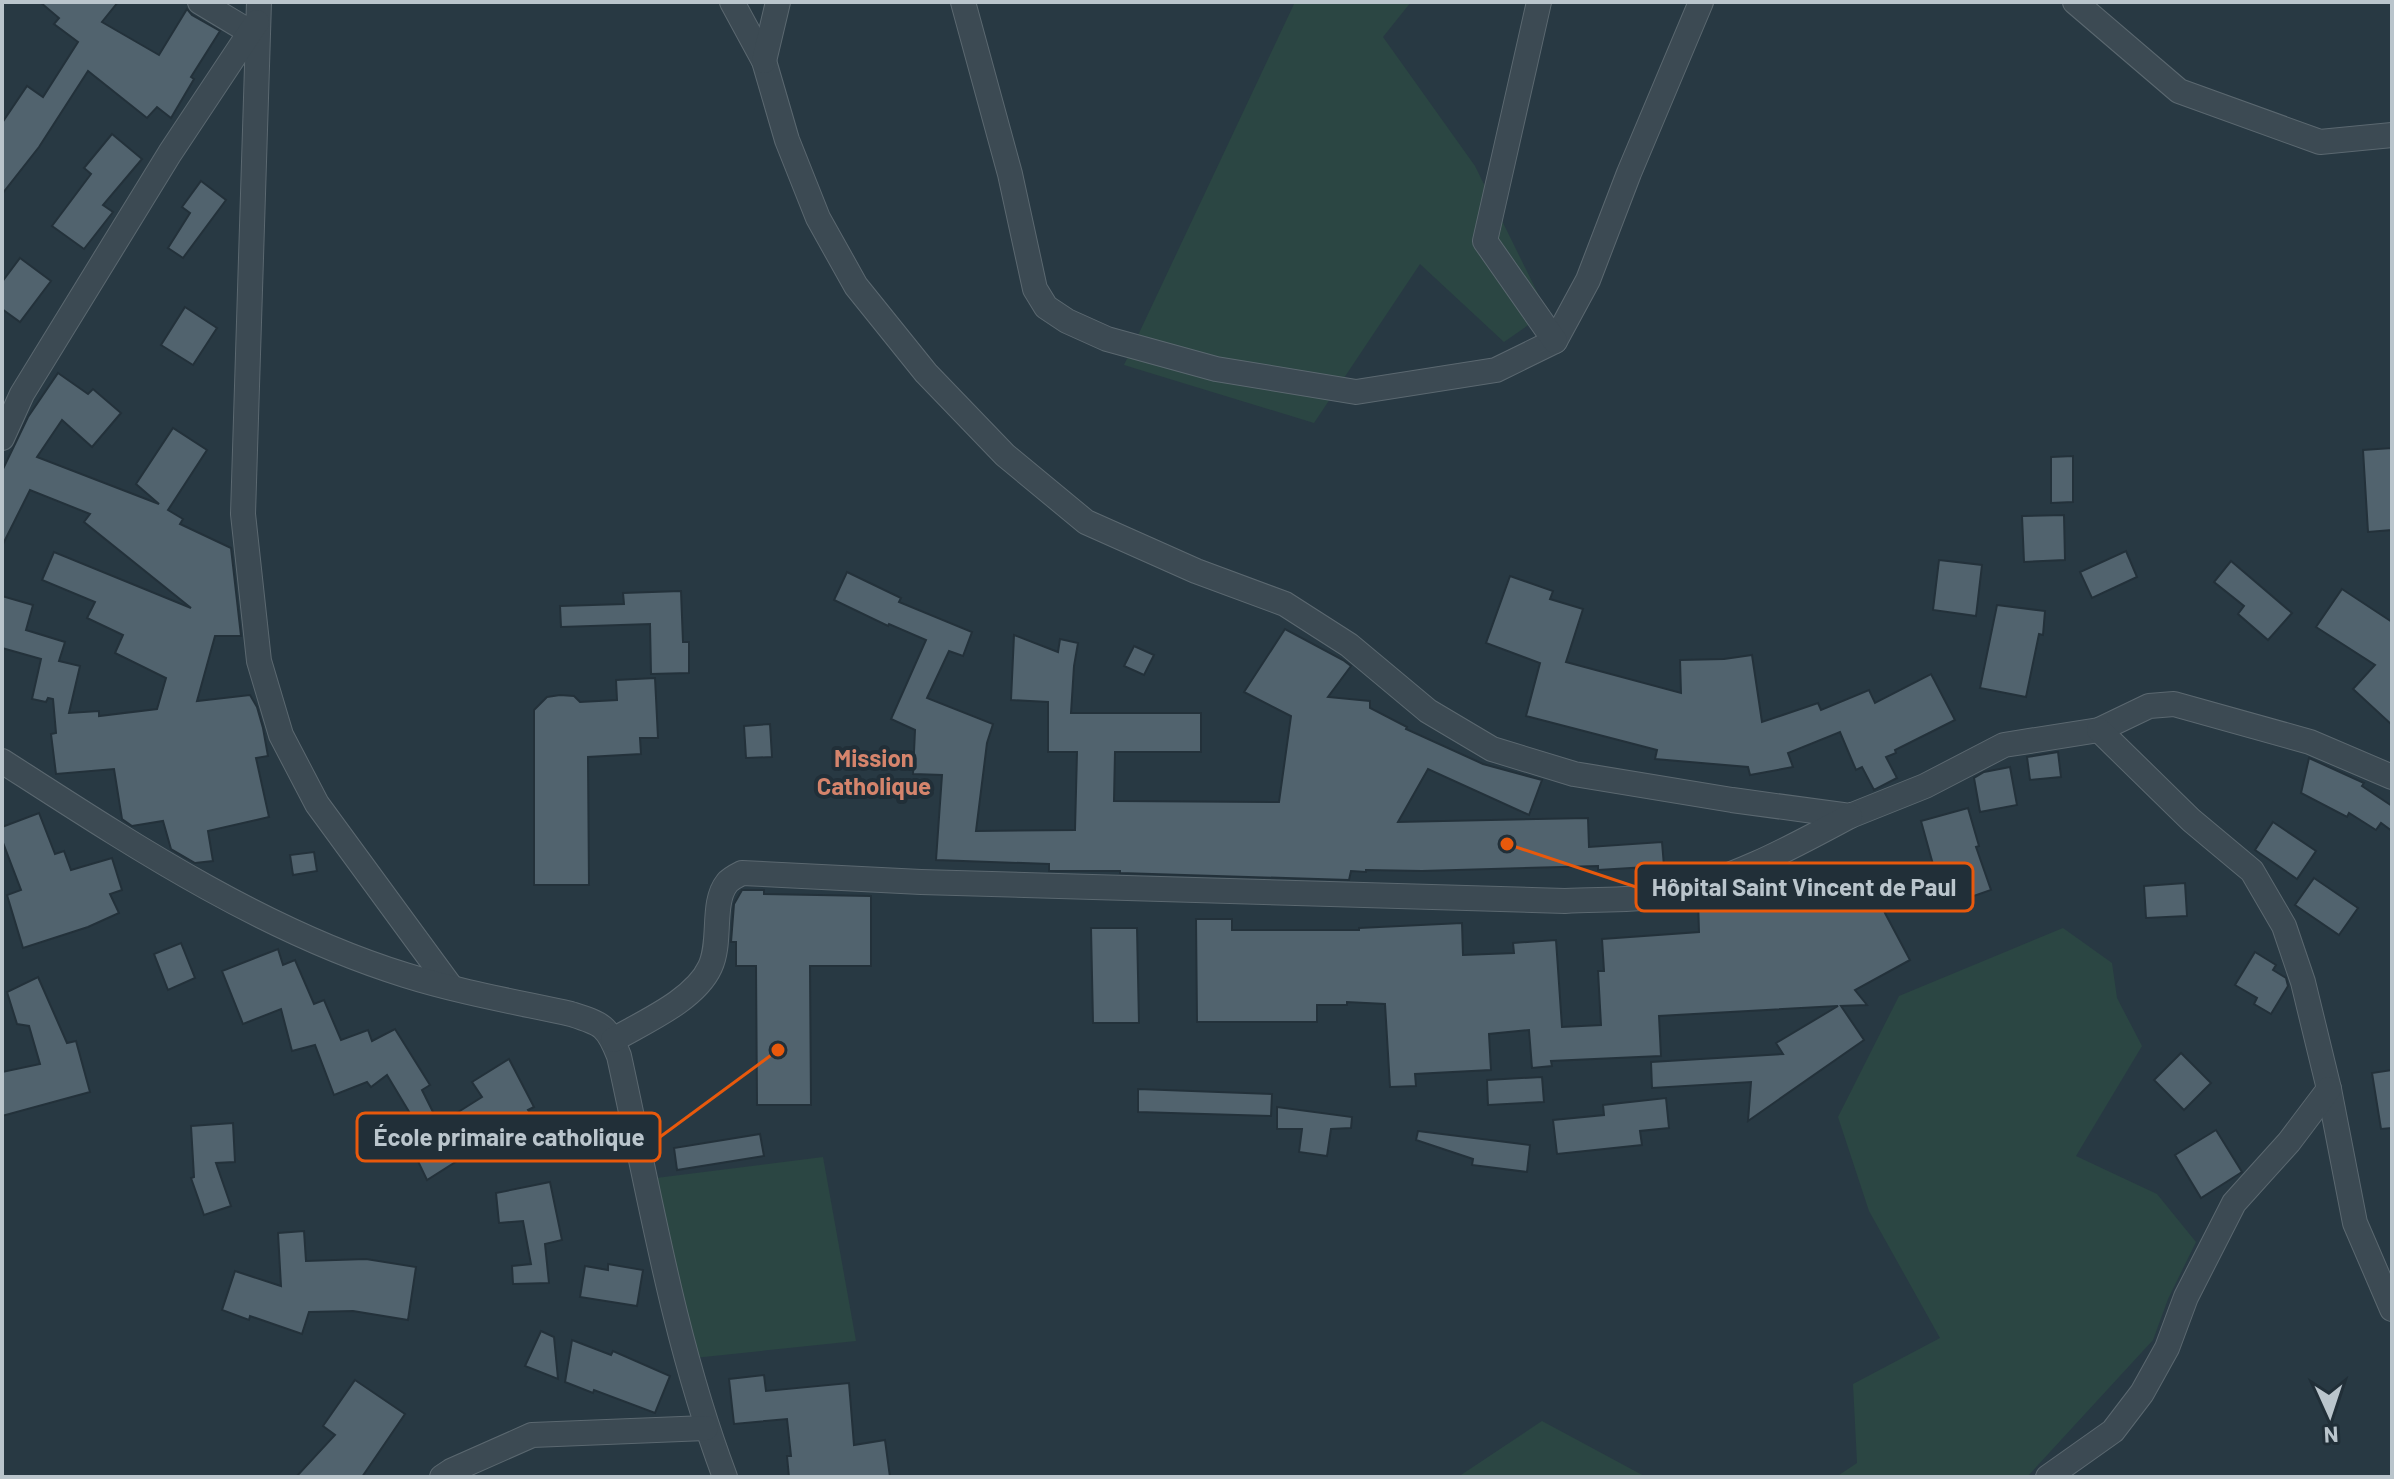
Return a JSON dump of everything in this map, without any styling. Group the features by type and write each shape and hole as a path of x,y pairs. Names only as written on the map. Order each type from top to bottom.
{"street":[{"path":"200,2 256,18"},
{"path":"732,2 764,61 787,140 818,218 856,286 926,373 1005,455 1086,522 1196,571 1285,604 1349,645 1428,711 1492,749 1574,774 1850,816"},
{"path":"764,61 778,2"},
{"path":"963,2 1010,174 1035,289 1046,307 1067,321 1107,339 1216,369 1356,392 1496,370 1555,341 1588,280 1701,2"},
{"path":"1539,2 1485,241 1555,341"},
{"path":"2075,2 2179,91 2320,142 2392,135"},
{"path":"2,438 30,381 256,18"},
{"path":"256,18 243,514 259,661 281,735 317,804 451,987"},
{"path":"613,1040 695,990 711,966 717,941 719,901 727,882 742,873 921,882 1551,900 1656,896 1714,880 1787,850 1850,816 1925,786 2004,745 2099,730 2149,706 2174,704 2388,767"},
{"path":"2099,730 2191,820 2252,871 2284,926 2303,982 2329,1089 2355,1223 2392,1309"},
{"path":"2,761 103,826 228,899 342,951 404,974 594,1021 608,1031 619,1056 671,1294 706,1428 725,1477"},
{"path":"2048,1477 2113,1431 2142,1393 2167,1348 2186,1297 2234,1203 2289,1142 2329,1089"},
{"path":"442,1477 532,1435 706,1428"}],"green space":[{"path":"1295,2 1411,2 1383,37 1475,166 1547,312 1504,342 1420,264 1314,423 1124,365"},
{"path":"2063,928 2112,963 2117,998 2142,1046 2076,1156 2157,1194 2196,1242 2168,1299 2153,1340 2027,1477 1836,1477 1857,1463 1853,1384 1940,1338 1869,1211 1838,1117 1899,996"},
{"path":"823,1157 856,1341 694,1358 656,1178"},
{"path":"1542,1421 1646,1477 1458,1477"}],"building":[{"path":"40,2 118,2 102,22 159,55 187,9 220,31 191,77 194,79 171,118 157,107 147,118 88,71 39,147 2,194 2,123 27,86 43,97 78,42 54,24 59,18"},
{"path":"112,134 142,159 103,205 113,212 84,249 52,226 91,174 84,168"},
{"path":"201,181 226,200 183,258 168,248 190,213 182,207"},
{"path":"20,258 51,281 20,322 2,309 2,282"},
{"path":"185,307 217,328 193,365 161,345"},
{"path":"58,373 88,394 93,389 121,413 92,447 62,420 37,457 159,504 136,484 173,428 207,450 168,510 183,519 180,524 231,548 241,636 215,636 197,701 250,695 257,707 268,756 256,758 269,817 208,831 213,861 195,863 171,849 163,821 132,826 122,819 114,769 56,774 51,734 56,733 53,699 48,698 46,702 32,699 41,659 2,648 2,596 33,605 26,630 65,642 59,661 80,666 69,713 99,711 99,716 157,709 166,678 115,653 123,635 87,618 95,602 42,580 54,552 191,608 84,522 90,514 30,490 2,546 2,471 28,417"},
{"path":"2392,448 2392,530 2368,532 2363,450"},
{"path":"2073,456 2073,502 2051,503 2051,457"},
{"path":"2064,515 2065,560 2024,562 2022,516"},
{"path":"2126,551 2137,577 2092,598 2080,572"},
{"path":"1939,560 1982,565 1976,616 1933,610"},
{"path":"2231,561 2292,613 2268,640 2238,614 2244,606 2214,582"},
{"path":"847,572 901,598 899,602 972,632 963,656 949,651 927,698 993,724 987,743 976,831 1075,830 1077,752 1048,752 1048,702 1011,700 1014,635 1058,652 1060,639 1078,643 1071,713 1201,713 1201,752 1115,752 1114,801 1279,802 1291,716 1244,692 1285,629 1351,666 1328,697 1370,701 1370,708 1406,729 1483,764 1542,780 1529,815 1428,769 1398,822 1588,818 1589,847 1662,842 1664,866 1598,870 1598,866 1366,870 1351,871 1349,880 1049,871 1049,864 936,860 942,775 913,774 915,730 891,719 926,640 834,600"},
{"path":"1510,576 1553,591 1550,599 1583,609 1566,662 1681,693 1680,660 1752,655 1762,722 1818,703 1821,710 1869,690 1875,703 1931,674 1955,720 1886,757 1897,778 1874,790 1862,767 1856,770 1840,732 1788,753 1793,767 1750,775 1748,767 1655,759 1657,750 1526,716 1540,663 1486,643"},
{"path":"2342,589 2392,622 2392,725 2353,689 2375,665 2316,627"},
{"path":"681,591 683,642 689,642 689,673 651,674 650,624 561,627 560,606 624,604 623,593"},
{"path":"1997,605 2045,611 2043,635 2039,634 2026,697 1980,688"},
{"path":"1134,646 1154,655 1144,675 1124,666"},
{"path":"655,678 658,738 640,738 641,754 588,757 589,885 534,885 534,710 547,697 560,695 574,696 580,702 617,700 616,680"},
{"path":"770,724 772,757 746,758 744,726"},
{"path":"2058,752 2061,777 2030,780 2027,757"},
{"path":"2309,758 2364,783 2362,786 2392,806 2392,831 2381,823 2376,830 2349,813 2347,817 2301,793"},
{"path":"2010,767 2017,805 1980,812 1974,778 1984,772"},
{"path":"1968,808 1979,846 1976,847 1991,890 1945,906 1931,869 1934,868 1921,821"},
{"path":"39,813 55,854 64,851 71,870 112,858 122,890 110,894 119,913 88,927 23,948 7,895 21,890 2,840 2,827"},
{"path":"2273,822 2316,851 2297,879 2255,850"},
{"path":"314,852 317,871 293,875 290,855"},
{"path":"1872,868 1885,913 1910,960 1855,990 1867,1005 1841,1006 1864,1040 1748,1121 1751,1082 1652,1088 1651,1062 1783,1054 1776,1043 1838,1006 1659,1016 1661,1056 1551,1061 1552,1066 1532,1068 1529,1030 1489,1034 1491,1070 1415,1074 1416,1086 1390,1087 1385,1004 1347,1002 1347,1005 1317,1005 1317,1022 1197,1022 1196,919 1232,919 1232,930 1359,930 1462,923 1463,955 1514,953 1513,943 1556,940 1562,1027 1601,1025 1598,971 1604,971 1602,939 1699,932 1698,901 1821,895 1820,887 1846,884 1844,876"},
{"path":"2314,878 2358,908 2339,935 2295,905"},
{"path":"2185,883 2187,916 2146,918 2144,886"},
{"path":"742,890 764,890 764,894 871,896 871,966 810,966 811,1105 757,1105 756,966 736,966 736,942 731,942 734,904"},
{"path":"1091,928 1137,928 1139,1023 1093,1023"},
{"path":"181,943 195,978 168,990 154,954"},
{"path":"278,949 283,965 295,960 314,1004 324,1000 341,1040 368,1030 372,1041 395,1029 430,1085 422,1090 439,1124 482,1097 472,1082 509,1059 534,1107 528,1110 549,1143 522,1160 505,1131 456,1158 457,1161 427,1180 415,1155 427,1149 420,1130 387,1075 371,1087 367,1082 334,1095 315,1045 292,1051 281,1009 243,1024 222,971"},
{"path":"2255,952 2276,965 2273,970 2286,978 2288,986 2271,1014 2254,1004 2257,998 2235,985"},
{"path":"38,977 67,1043 76,1041 90,1092 2,1116 2,1072 40,1064 29,1026 17,1024 7,992"},
{"path":"2181,1053 2211,1083 2184,1110 2154,1080"},
{"path":"2392,1070 2392,1128 2381,1129 2372,1073"},
{"path":"1542,1077 1544,1102 1488,1105 1487,1080"},
{"path":"1138,1089 1272,1094 1271,1116 1138,1112"},
{"path":"1666,1098 1669,1128 1640,1131 1642,1145 1557,1154 1553,1120 1604,1115 1603,1105"},
{"path":"1277,1107 1352,1117 1351,1128 1331,1129 1327,1156 1299,1152 1302,1129 1277,1129"},
{"path":"233,1123 235,1162 216,1163 231,1206 204,1215 191,1178 194,1177 191,1126"},
{"path":"2216,1130 2242,1172 2201,1198 2175,1155"},
{"path":"1418,1131 1530,1145 1527,1172 1472,1165 1473,1159 1416,1140"},
{"path":"760,1134 764,1156 677,1170 674,1148"},
{"path":"550,1182 562,1240 545,1244 549,1283 513,1284 512,1266 531,1264 523,1221 499,1223 496,1193"},
{"path":"304,1231 306,1261 366,1259 416,1267 408,1320 353,1311 309,1312 302,1334 222,1310 235,1271 281,1286 278,1233"},
{"path":"608,1264 643,1270 637,1306 580,1297 585,1266 608,1270"},
{"path":"541,1331 554,1337 558,1379 525,1366"},
{"path":"572,1340 611,1355 613,1351 670,1376 655,1413 565,1382"},
{"path":"764,1375 766,1391 849,1383 854,1445 885,1440 890,1477 789,1477 787,1456 791,1456 787,1419 734,1424 729,1379"},
{"path":"355,1380 405,1414 362,1477 296,1477 335,1435 323,1426"}],"place":[{"name":"Hôpital Saint Vincent de Paul","path":"1507,844"},
{"name":"École primaire catholique","path":"778,1050"}],"district":[{"name":"Mission Catholique","path":"874,773"}]}
